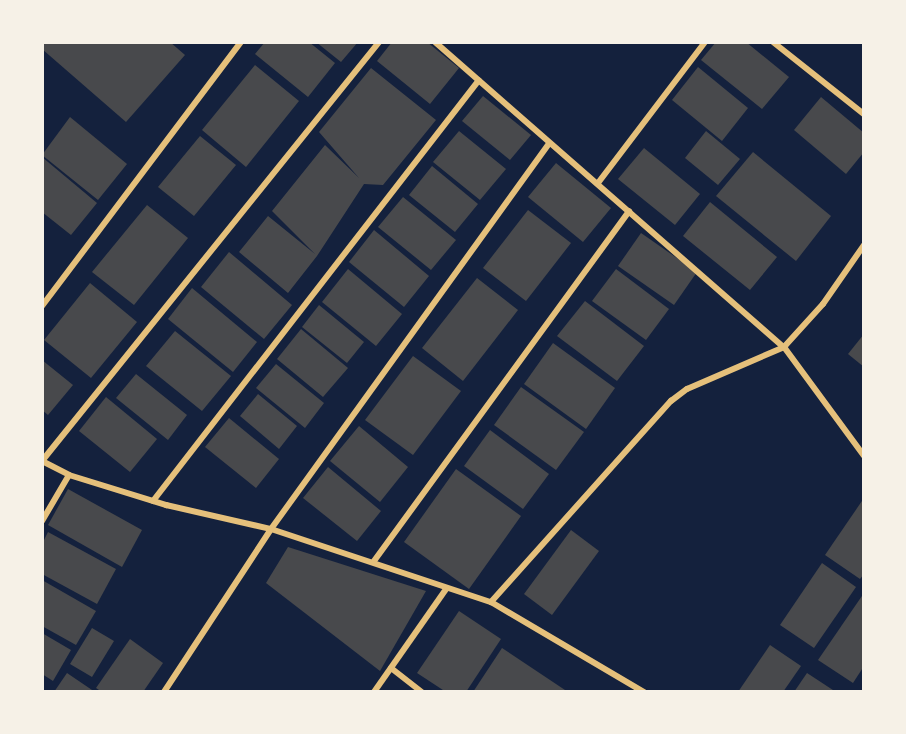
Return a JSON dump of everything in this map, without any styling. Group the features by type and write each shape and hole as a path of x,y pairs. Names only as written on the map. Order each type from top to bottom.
{"street":[{"path":"42,306 241,42"},
{"path":"379,42 42,461 69,475 153,501 271,529 375,561 446,589 491,603 644,692"},
{"path":"435,42 549,144 598,183 784,346 864,456"},
{"path":"598,183 705,42"},
{"path":"773,42 864,114"},
{"path":"153,501 478,80"},
{"path":"164,692 271,529 549,144"},
{"path":"375,561 629,211"},
{"path":"491,603 671,401 687,389 784,346 823,304 864,245"},
{"path":"42,521 69,475"},
{"path":"374,692 446,589"},
{"path":"391,668 422,692"}],"building":[{"path":"42,42 170,42 185,55 126,122 42,49"},
{"path":"265,42 309,42 335,63 308,97 255,54"},
{"path":"316,42 358,42 341,62"},
{"path":"392,42 427,42 459,68 430,104 377,61"},
{"path":"716,42 746,42 789,77 762,109 701,60"},
{"path":"255,65 299,101 246,167 202,130"},
{"path":"698,67 748,108 722,141 672,100"},
{"path":"371,68 436,120 383,185 364,184 317,256 288,293 239,252 268,216 315,254 272,211 325,145 359,178 319,132"},
{"path":"483,96 531,135 510,160 462,121"},
{"path":"821,97 864,133 864,152 846,174 794,130"},
{"path":"70,117 127,164 98,200 42,155"},
{"path":"459,131 506,169 480,200 433,162"},
{"path":"706,131 740,159 718,185 685,158"},
{"path":"200,136 236,165 194,216 158,187"},
{"path":"644,148 700,194 675,225 618,179"},
{"path":"753,152 831,216 796,261 716,196"},
{"path":"42,157 97,203 71,235 42,212"},
{"path":"556,163 611,208 583,242 528,197"},
{"path":"432,166 478,204 455,232 409,195"},
{"path":"403,197 456,240 431,270 378,227"},
{"path":"710,202 777,257 750,290 683,236"},
{"path":"147,205 188,238 134,305 92,272"},
{"path":"528,210 571,243 526,301 483,268"},
{"path":"374,230 429,276 404,307 349,262"},
{"path":"641,233 697,272 674,305 618,266"},
{"path":"229,252 292,305 264,339 201,287"},
{"path":"348,269 402,314 376,346 322,302"},
{"path":"616,269 669,309 646,340 592,301"},
{"path":"477,278 518,310 463,381 422,348"},
{"path":"90,283 137,322 91,378 44,340"},
{"path":"192,288 257,342 233,372 168,319"},
{"path":"585,301 644,346 617,381 557,336"},
{"path":"319,305 364,342 347,363 302,327"},
{"path":"301,329 348,368 323,397 277,359"},
{"path":"175,331 231,376 202,411 146,366"},
{"path":"864,334 864,367 848,354"},
{"path":"553,343 615,388 586,429 524,384"},
{"path":"413,356 461,391 413,455 365,420"},
{"path":"42,360 73,385 48,415 42,410"},
{"path":"276,364 324,403 305,428 256,388"},
{"path":"136,374 187,415 168,440 116,398"},
{"path":"521,387 584,432 556,470 494,425"},
{"path":"258,394 297,426 279,449 240,416"},
{"path":"106,397 157,439 130,472 79,431"},
{"path":"229,418 279,459 256,488 205,447"},
{"path":"359,426 408,467 380,502 330,461"},
{"path":"490,430 549,474 523,509 464,466"},
{"path":"328,467 381,511 357,541 303,498"},
{"path":"456,469 521,516 469,589 404,542"},
{"path":"68,489 142,530 122,567 48,525"},
{"path":"864,498 864,574 860,579 825,555"},
{"path":"571,530 599,551 552,615 524,594"},
{"path":"48,532 116,569 97,604 42,574 42,544"},
{"path":"288,547 426,591 380,671 266,583"},
{"path":"822,563 856,587 814,648 780,625"},
{"path":"42,580 96,611 76,645 42,626"},
{"path":"864,593 864,666 853,683 818,660"},
{"path":"459,611 501,639 466,692 446,692 417,673"},
{"path":"92,628 114,641 92,677 70,664"},
{"path":"42,633 71,650 53,681 42,674"},
{"path":"130,639 163,663 143,692 102,692 96,688"},
{"path":"770,645 801,666 783,692 738,692"},
{"path":"502,648 568,692 473,692"},
{"path":"67,673 95,692 54,692"},
{"path":"807,673 836,692 794,692"}]}
